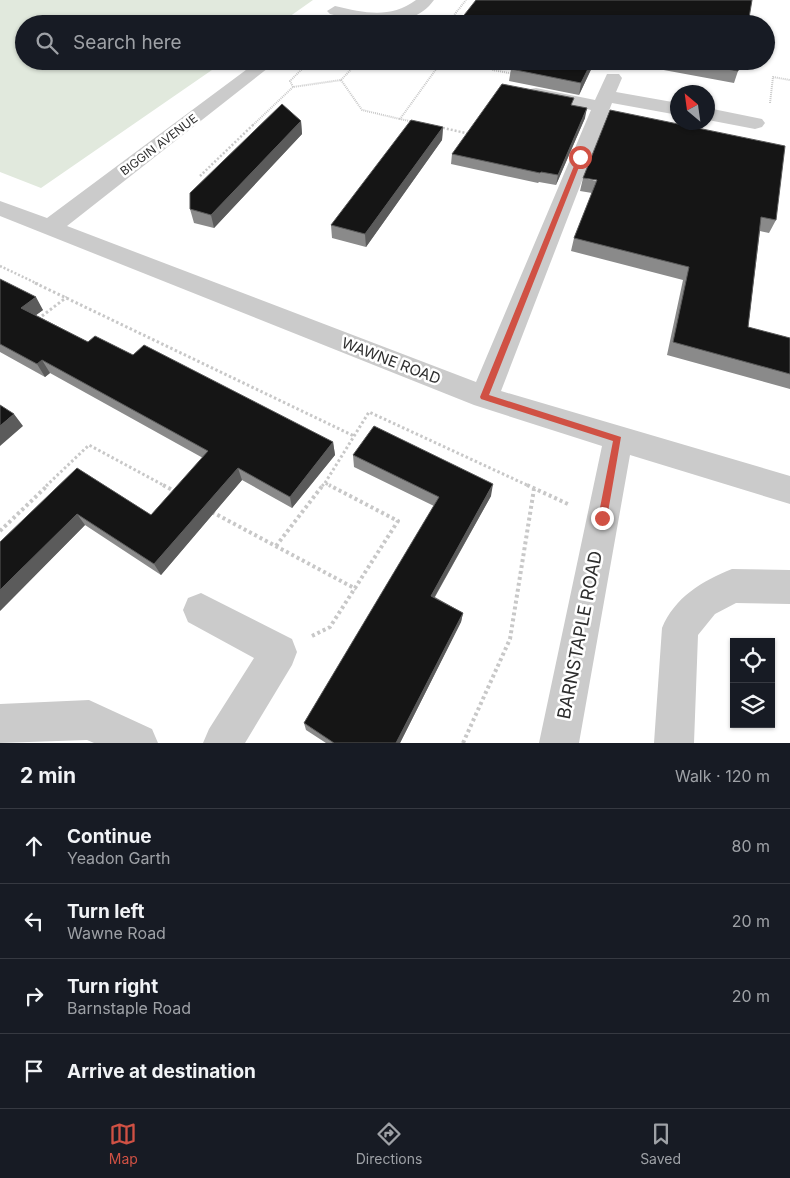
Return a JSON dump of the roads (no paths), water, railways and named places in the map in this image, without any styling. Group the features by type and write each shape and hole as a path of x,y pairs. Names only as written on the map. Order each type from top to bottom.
{"street":[{"path":"329,15 349,0"},
{"path":"405,15 426,0"},
{"name":"BIGGIN AVENUE","path":"49,228 257,70"},
{"path":"520,90 606,94 670,107"},
{"path":"484,397 606,94"},
{"path":"715,115 755,123"},
{"name":"WAWNE ROAD","path":"0,208 484,397 790,490"},
{"name":"BARNSTAPLE ROAD","path":"559,743 618,439"},
{"path":"674,743 680,628 703,602 732,586 790,587"},
{"path":"201,610 280,652 223,743"},
{"path":"0,724 89,720 138,743"}]}
